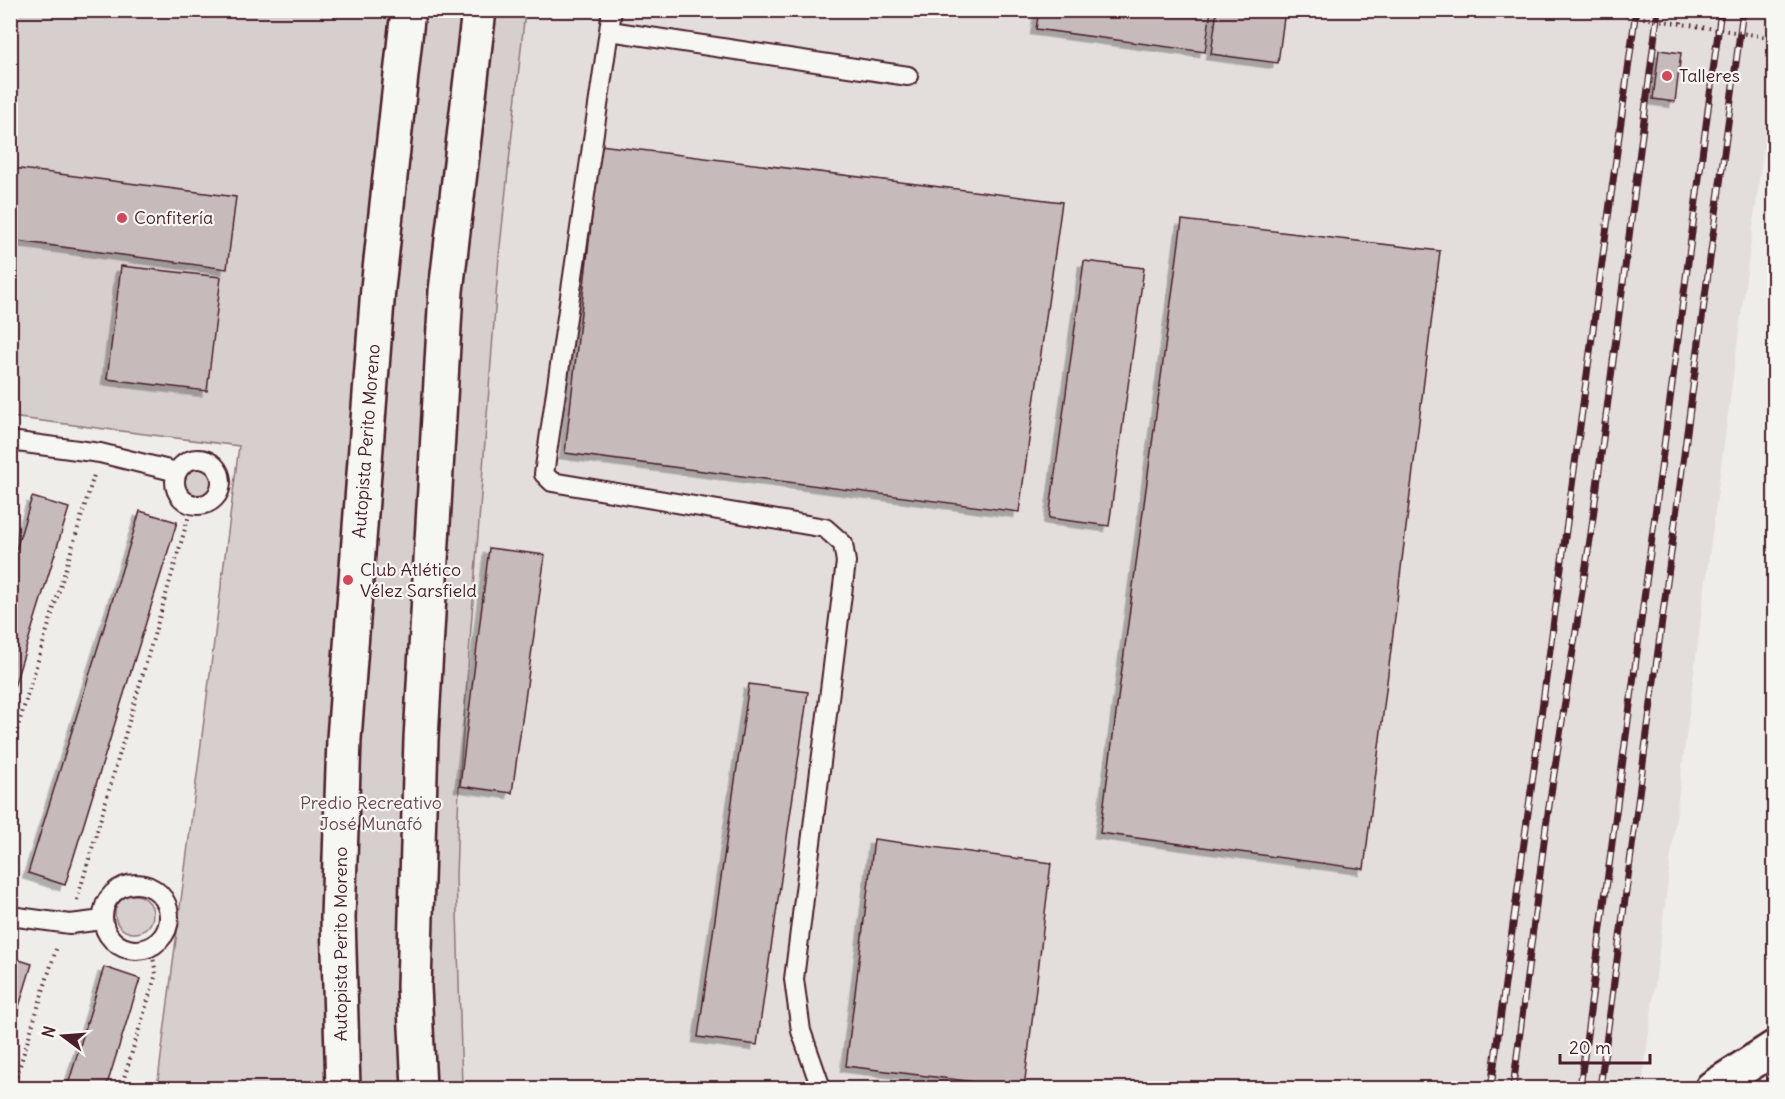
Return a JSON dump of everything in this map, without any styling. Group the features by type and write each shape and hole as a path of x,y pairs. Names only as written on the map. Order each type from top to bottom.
{"main road":[{"name":"Autopista Perito Moreno","path":"343,1089 338,918 344,739 378,288 408,10"},
{"path":"419,1089 414,987 421,739 441,374 446,291 479,10"},
{"path":"1712,1089 1774,1048"}],"lane":[{"path":"612,10 544,474 552,482 825,528 843,544 846,562 794,979 801,1031 821,1089"},
{"path":"610,31 908,76"},
{"path":"10,441 100,453 177,471"},
{"path":"194,459 204,459 214,464 220,474 222,485 218,495 211,502 192,505 178,493 175,483 177,471 194,459"},
{"path":"134,883 156,890 165,899 169,911 169,924 164,935 151,946 133,950 122,947 105,932 104,909 107,899 114,891 134,883"},
{"path":"10,916 67,924 103,920"}],"path":[{"path":"1590,10 1774,38"},
{"path":"1681,23 1682,10"},
{"path":"10,753 100,453"},
{"path":"13,1089 67,924 192,505"},
{"path":"121,1089 156,974 151,946"}],"shaded area":[{"path":"525,11 1774,11 1774,53 1764,144 1642,1088 462,1088 456,876 459,786 499,256"}],"green space":[{"name":"Club Atlético Vélez Sarsfield","path":"11,11 525,11 499,256 459,786 456,876 462,1088 157,1088 239,446 11,417"},
{"path":"198,466 209,471 214,482 209,493 198,498 187,493 182,482 187,471"},
{"path":"134,895 141,896 147,901 152,907 152,921 147,927 141,932 134,933 127,932 121,927 116,921 115,914 116,907 121,901 127,896"}],"building":[{"path":"1039,10 1211,10 1205,52 1036,29"},
{"path":"1217,10 1285,10 1278,63 1211,54"},
{"name":"Talleres","path":"1659,50 1681,53 1675,102 1653,99"},
{"path":"600,145 1062,202 1019,512 565,453"},
{"name":"Confitería","path":"13,168 236,197 227,269 10,240 10,186"},
{"path":"1182,220 1440,251 1364,869 1100,833"},
{"path":"1084,261 1144,268 1109,526 1049,518"},
{"path":"121,266 221,277 207,391 107,379"},
{"path":"32,497 69,508 10,700 10,569"},
{"path":"140,511 177,522 65,885 28,873"},
{"path":"489,548 545,555 512,793 460,786"},
{"path":"749,684 808,692 757,1045 698,1037"},
{"path":"874,839 1051,863 1024,1088 846,1066"},
{"path":"10,957 32,964 10,1036"},
{"path":"104,967 140,979 106,1088 67,1088"}],"railway":[{"path":"1491,1088 1636,10"},
{"path":"1513,1088 1546,826 1591,533 1658,10"},
{"path":"1580,1088 1721,10"},
{"path":"1600,1088 1743,10"}],"place":[{"name":"Talleres","path":"1667,76"},
{"name":"Confitería","path":"122,218"},
{"name":"Club Atlético Vélez Sarsfield","path":"348,580"}],"park label":[{"name":"Predio Recreativo José Munafó","path":"371,813"}]}
